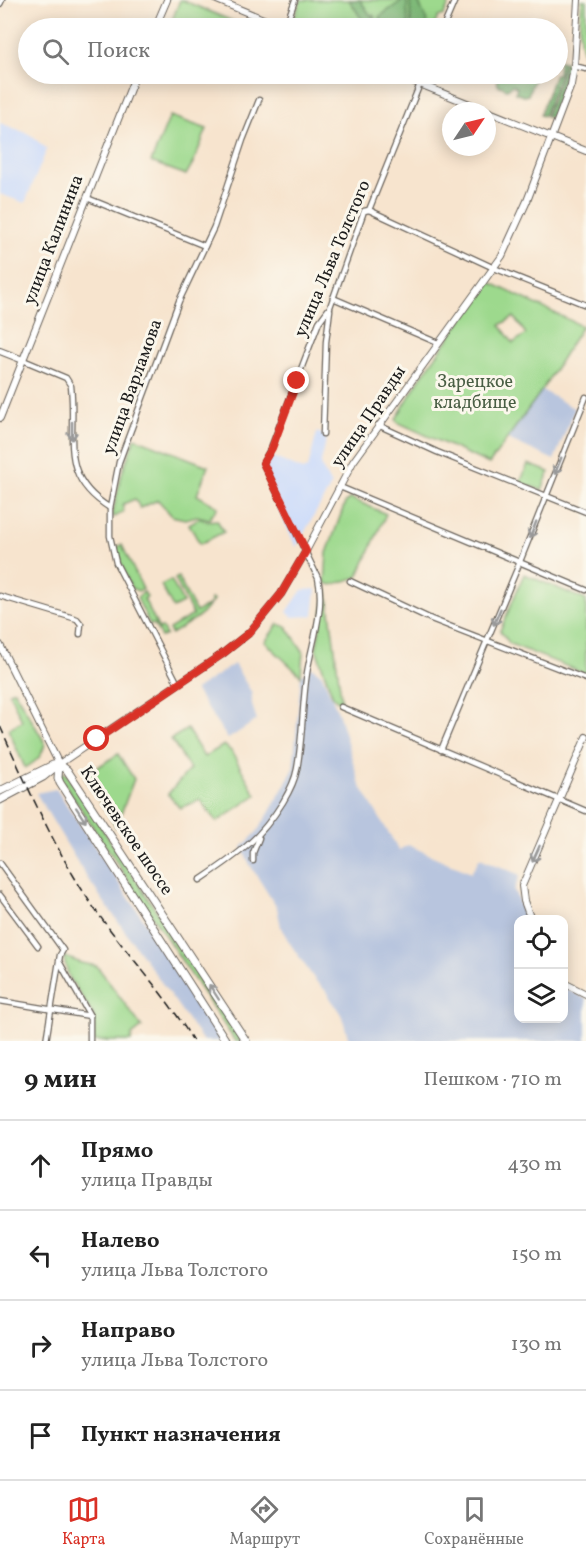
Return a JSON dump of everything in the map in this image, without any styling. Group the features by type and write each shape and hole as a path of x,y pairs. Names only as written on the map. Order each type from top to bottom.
{"main road":[{"path":"159,18 167,0"},
{"path":"217,0 261,18"},
{"name":"улица Правды","path":"59,764 249,633 281,594 353,462 502,256 571,85 578,0"},
{"name":"улица Калинина","path":"0,418 132,84"},
{"path":"422,84 586,151"},
{"path":"0,351 23,360"},
{"path":"0,645 59,764"},
{"path":"529,915 522,886 586,738"},
{"path":"0,791 39,771 59,764"},
{"path":"1,800 43,777 59,764"},
{"name":"Ключевское шоссе","path":"59,764 60,783 226,1041"},
{"name":"Ключевское шоссе","path":"59,764 67,770 246,1041"},
{"path":"568,985 586,994"}],"street":[{"path":"0,4 2,0"},
{"path":"289,18 295,0"},
{"path":"447,18 455,0"},
{"path":"574,66 586,69"},
{"name":"улица Льва Толстого","path":"264,831 289,792 297,771 306,680 321,604 321,590 306,551 263,463 275,439 319,322 330,307 364,211 369,210 420,84"},
{"name":"улица Варламова","path":"178,684 116,563 110,536 110,508 119,462 179,301 205,246 259,100"},
{"path":"87,198 205,246"},
{"path":"369,210 494,268 586,305"},
{"path":"333,298 438,343"},
{"path":"323,434 326,342 330,307"},
{"path":"23,360 66,378 71,387 73,459 77,474 85,487 110,508"},
{"path":"441,750 520,563 586,397"},
{"path":"378,425 437,452 586,512"},
{"path":"340,487 586,590"},
{"path":"350,581 431,619 586,679"},
{"path":"0,596 77,619 81,624 80,634"},
{"path":"341,707 586,811"},
{"path":"253,861 254,849 264,831"},
{"path":"200,880 237,855 264,831"},
{"path":"0,863 63,950 46,1041"},
{"path":"0,896 38,946"},
{"path":"60,963 90,1016 90,1041"},
{"path":"0,1001 90,1016"}],"shaded area":[{"path":"0,123 29,134 47,149 25,203 0,194"},
{"path":"542,390 575,409 554,460 508,439"},
{"path":"317,432 327,436 321,462 332,484 296,547 262,469 267,465 270,456 303,470 308,468"},
{"path":"316,589 313,616 292,617 287,612 302,590"},
{"path":"234,664 252,693 252,705 257,720 228,739 195,690"},
{"path":"312,667 322,675 338,712 360,785 399,850 408,845 471,873 480,858 520,875 514,890 524,915 514,915 514,1023 568,1023 568,989 586,999 586,1041 349,1041 342,1016 289,942 281,927 277,908 250,865 242,847 256,833 293,770 301,676"},
{"path":"56,789 196,998 222,1041 203,1041 87,878 36,793"}],"green space":[{"path":"182,0 225,18 173,18"},
{"path":"301,0 451,0 444,15 438,18 294,18"},
{"path":"349,0 360,0 375,18 361,18"},
{"path":"403,0 407,0 408,18 379,17"},
{"path":"410,0 418,1 426,18 411,18"},
{"path":"582,0 586,0 586,60 580,38"},
{"path":"532,84 528,95 524,96 515,93 517,88 513,85 507,89 498,85"},
{"path":"551,84 556,84 544,116 540,115"},
{"path":"558,84 562,84 551,118 546,117"},
{"path":"170,116 207,129 186,175 151,162"},
{"name":"Зарецкое кладбище","path":"489,282 582,326 542,390 489,464 397,422 396,419 419,380","holes":["514,317 526,334 513,343 500,325"]},
{"path":"135,438 208,466 197,495 218,507 209,519 197,516 185,519 172,516 158,500 140,508 135,499 123,504 123,512 115,517 112,516 122,473"},
{"path":"528,464 549,472 542,490 520,483"},
{"path":"350,498 386,514 358,577 332,585 325,583 327,553 345,503"},
{"path":"199,518 207,521 217,520 224,532 200,544 189,524"},
{"path":"122,545 143,589 138,591 131,588 116,550"},
{"path":"524,574 586,600 586,674 510,644 500,631"},
{"path":"178,577 196,612 210,604 210,599 214,600 200,616 171,634 169,629 193,615 175,579"},
{"path":"171,580 183,603 173,608 161,585"},
{"path":"327,588 342,704 333,697 316,649"},
{"path":"144,592 147,597 144,599 159,629 162,628 166,635 161,637 154,624 150,625 137,598"},
{"path":"278,624 287,627 303,651 301,676 265,642"},
{"path":"14,690 45,743 38,758 25,768 8,729 22,721 9,692"},
{"path":"187,729 204,757 224,745 231,751 256,795 217,822 200,800 180,808 168,794 190,769 171,739"},
{"path":"118,754 134,779 116,827 84,776"},
{"path":"61,772 66,774 242,1041 235,1041 60,777"},
{"path":"63,956 97,966 142,1027 132,1035 131,1041 94,1041 94,1016 69,977"}],"railway":[{"path":"0,726 42,817 79,884 104,922 170,1006 193,1041"}],"route":[{"path":"97,739 221,655 249,633 281,594 294,573 306,551 263,463 272,448 297,381"}]}
